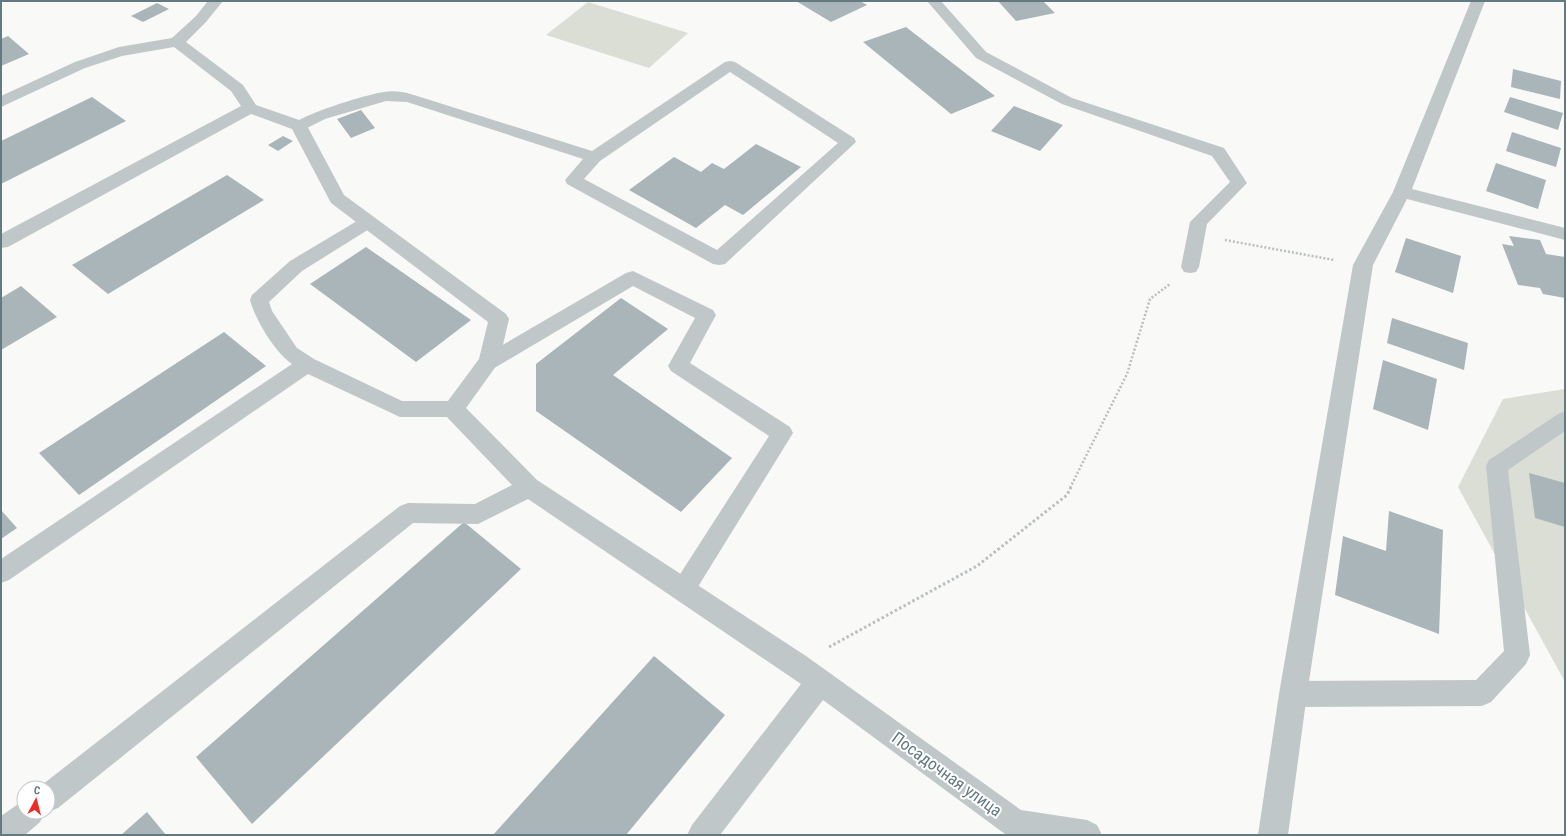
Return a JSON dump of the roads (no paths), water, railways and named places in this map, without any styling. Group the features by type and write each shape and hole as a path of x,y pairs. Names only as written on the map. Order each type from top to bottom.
{"street":[{"path":"1,102 80,65 119,52 177,42 201,19 216,1"},
{"path":"1273,835 1293,694 1362,265 1402,192 1478,1"},
{"path":"177,42 237,88 250,108 299,126 337,199 499,319 489,362 453,409"},
{"path":"1,242 250,108"},
{"path":"1402,192 1565,234"},
{"name":"Посадочная улица","path":"453,409 530,487 797,665 1016,829 1087,835"},
{"path":"56,792 408,513 478,514 530,487"},
{"path":"702,835 820,682"},
{"path":"1,835 20,820"}],"lane":[{"path":"934,1 981,54 1067,101 1218,152 1239,183 1199,222 1190,267"},
{"path":"730,65 848,142 719,259 573,180 594,157 730,65"},
{"path":"299,126 319,116 385,96 409,98 594,157"},
{"path":"368,222 296,266 259,300 263,312 290,354 307,364 400,409 453,409"},
{"path":"489,362 633,278 706,315 678,366 782,433 683,590"},
{"path":"1,572 307,364"},
{"path":"1293,694 1482,693 1517,655 1497,466 1565,420"}]}
